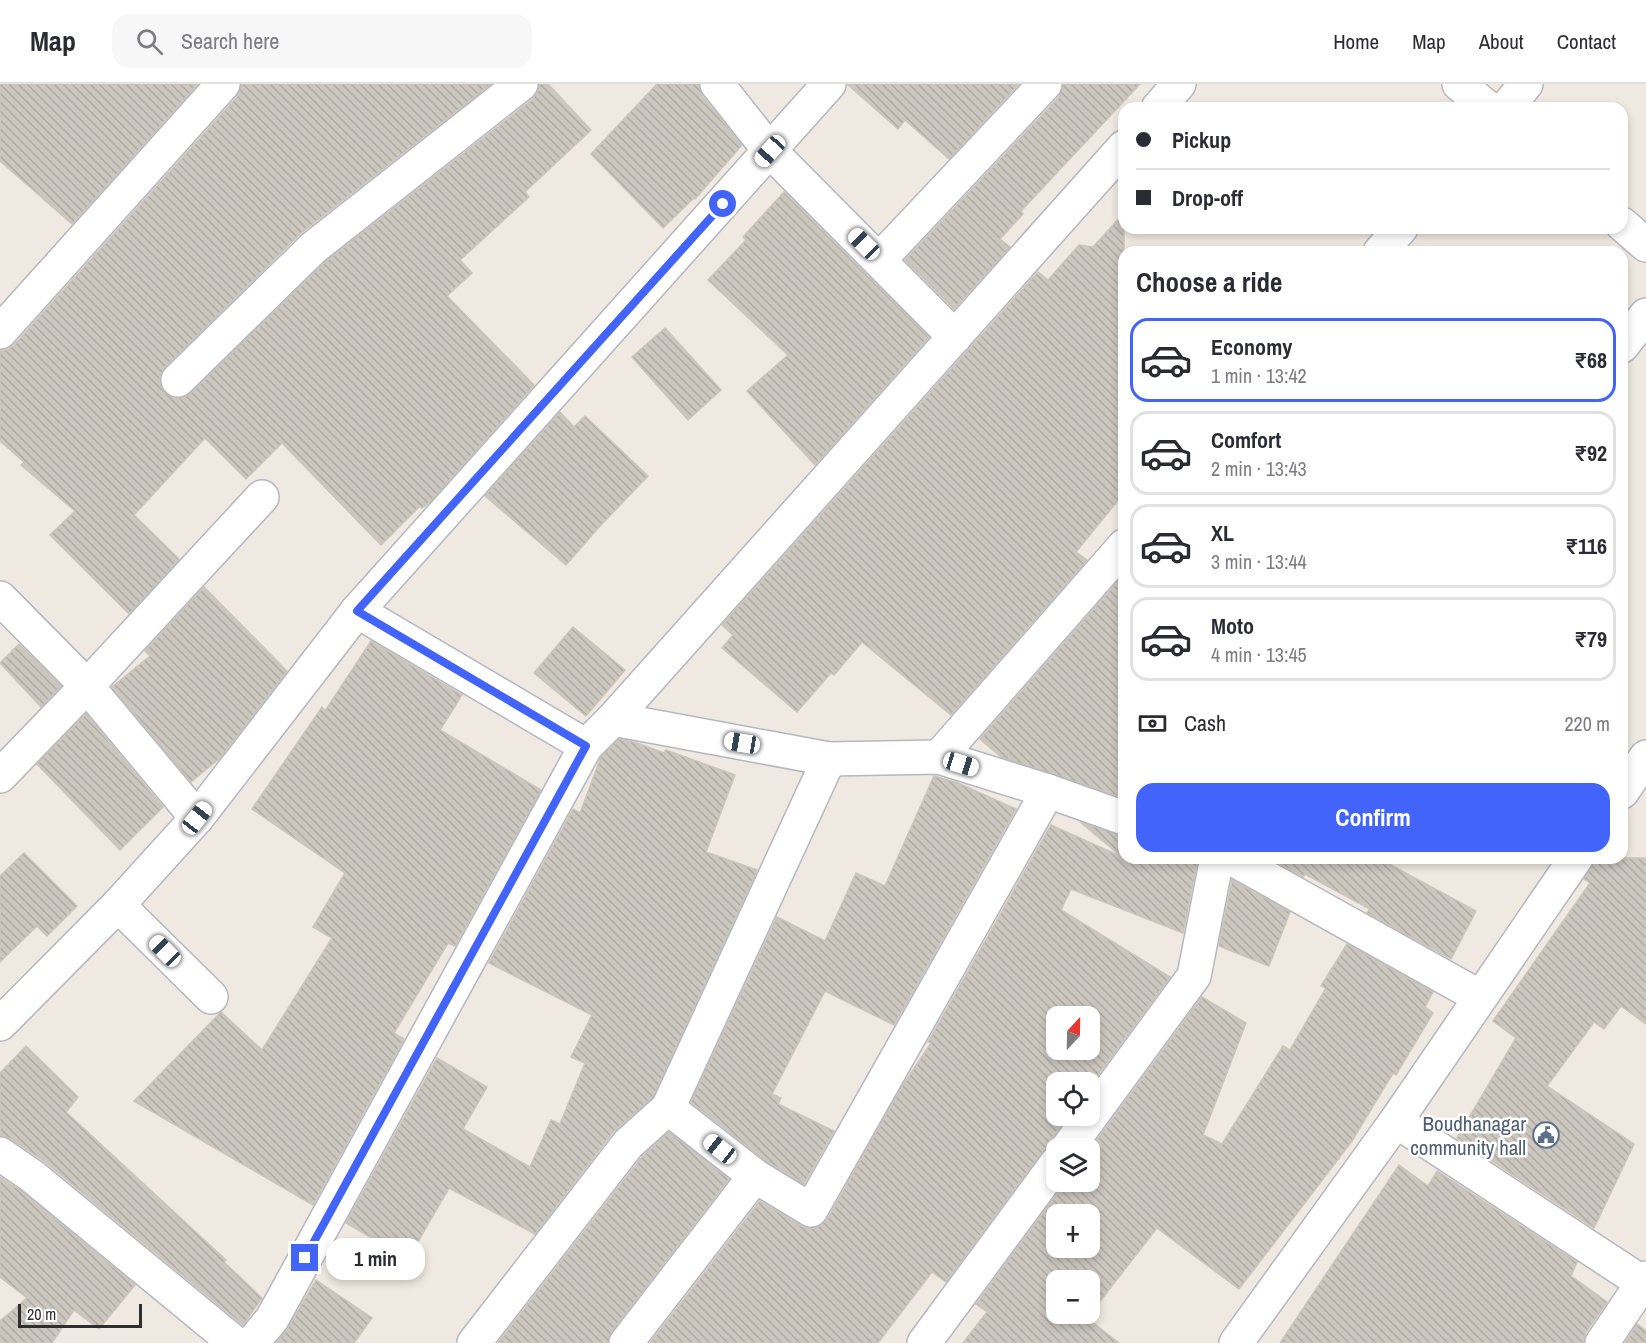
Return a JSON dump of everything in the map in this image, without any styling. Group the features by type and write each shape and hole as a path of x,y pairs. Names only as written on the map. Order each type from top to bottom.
{"street":[{"path":"0,332 223,84"},
{"path":"178,380 313,248 521,84"},
{"path":"717,84 770,151 955,337"},
{"path":"0,1024 118,905 197,818 357,611 829,84"},
{"path":"879,260 1045,84"},
{"path":"1163,102 1179,84"},
{"path":"1459,84 1481,102"},
{"path":"1511,102 1526,84"},
{"path":"252,1343 272,1319 586,746 613,719 1118,154"},
{"path":"1628,229 1646,245"},
{"path":"1385,246 1396,234"},
{"path":"1628,338 1646,315"},
{"path":"3,768 87,686 262,497"},
{"path":"939,757 1118,553"},
{"path":"0,598 87,686 197,818"},
{"path":"357,611 586,746"},
{"path":"613,719 829,759 939,757 1118,816"},
{"path":"1628,783 1646,757"},
{"path":"474,1343 628,1144 668,1108 829,759"},
{"path":"668,1108 755,1176 811,1210 1048,791"},
{"path":"1075,1138 1194,976 1216,864"},
{"path":"1242,864 1480,997"},
{"path":"1236,1343 1396,1121 1572,864"},
{"path":"118,905 211,998"},
{"path":"1396,1121 1645,1282 1602,1343"},
{"path":"0,1154 32,1176 235,1343"},
{"path":"626,1343 755,1176"},
{"path":"924,1343 1046,1178"}],"building":[{"path":"0,84 198,84 72,224 0,161"},
{"path":"241,84 491,84 301,233 165,367 160,376 160,385 165,393 174,398 183,398 191,393 325,262 533,99 539,84 548,84 591,130 525,192 529,197 460,260 472,273 447,296 534,385 431,501 422,508 420,506 381,545 282,443 246,479 205,438 134,515 179,559 129,614 50,535 75,511 21,465 24,462 0,441 0,350 6,350 14,345 237,97"},
{"path":"657,84 699,84 702,96 742,145 695,199 663,228 591,154"},
{"path":"847,84 1019,84 949,159 905,120 898,129"},
{"path":"1063,84 1140,84 1123,102 1118,102 1118,107 1021,211 1023,214 1000,239 1010,247 954,309 905,260 1059,97"},
{"path":"784,192 929,337 815,465 747,391 788,355 708,280 746,240 743,237"},
{"path":"1118,220 1118,234 1124,234 1124,246 1118,246 1118,500 1076,552 1087,560 951,715 862,642 834,675 831,673 797,712 722,648 733,635 722,625 1038,272 1048,280 1079,245 1093,247"},
{"path":"665,328 721,390 688,420 632,357"},
{"path":"560,412 574,427 585,416 648,476 566,565 485,496"},
{"path":"1118,581 1118,796 1001,757 980,739"},
{"path":"204,587 287,671 220,758 191,782 112,687 150,656 145,651"},
{"path":"573,627 625,670 586,716 534,673"},
{"path":"371,641 462,695 440,730 541,790 455,946 448,943 394,1033 404,1039 313,1205 134,1101 221,1012 262,1050 332,938 313,927 345,873 252,809 322,707 325,711"},
{"path":"19,644 61,686 41,707 0,663"},
{"path":"86,714 163,807 120,850 37,764"},
{"path":"619,739 664,753 666,750 735,775 706,852 757,870 756,873 653,1097 613,1132 535,1234 449,1188 408,1259 346,1223 437,1058 487,1087 463,1129 530,1167 551,1120 560,1124 585,1063 571,1057 592,1015 489,963 573,809 580,813 601,757"},
{"path":"934,776 958,783 1016,809 894,1025 825,991 772,1094 781,1098 778,1104 834,1131 804,1184 766,1161 691,1102 777,917 825,941 856,873 885,886"},
{"path":"1080,822 1118,834 1118,854"},
{"path":"1051,825 1118,855 1118,864 1197,864 1183,933 1071,889 1061,910 1170,977 1100,1072 1046,1072 1046,1126 1061,1126 1052,1138 1046,1138 1046,1149 946,1282 932,1272 878,1343 650,1343 760,1201 810,1229 820,1226 827,1220 901,1088 931,1043 928,1042"},
{"path":"24,853 77,906 47,936 37,926 0,962 0,876"},
{"path":"1628,858 1646,858 1646,1024 1621,1006 1604,1029 1594,1022 1547,1086 1634,1144 1594,1228 1457,1138 1516,1038 1493,1021 1590,883 1584,879 1593,864 1628,864"},
{"path":"1280,864 1389,864 1476,911 1451,959 1367,913 1370,909 1305,874 1303,877"},
{"path":"1232,880 1290,912 1269,966 1219,946"},
{"path":"1347,944 1433,992 1425,1007 1433,1013 1396,1075 1393,1073 1352,1141 1239,1289 1157,1228 1100,1301 1100,1270 1046,1270 1046,1324 1095,1324 1119,1343 963,1343 987,1312 976,1304 1046,1209 1046,1258 1100,1258 1100,1204 1050,1204 1059,1192 1100,1192 1099,1138 1202,997 1246,1023 1203,1135 1222,1144 1283,1046 1290,1050 1326,988 1321,986"},
{"path":"26,1046 78,1097 66,1112 226,1260 224,1262 262,1298 243,1325 44,1161 11,1139 0,1136 0,1073"},
{"path":"669,1132 729,1179 611,1332 608,1343 498,1343 642,1157"},
{"path":"1399,1165 1428,1186 1437,1171 1577,1262 1571,1276 1607,1302 1586,1332 1583,1343 1280,1343"},
{"path":"0,1177 21,1191 135,1285 99,1329 74,1310 52,1343 0,1343 0,1321 27,1298 0,1277"},
{"path":"316,1280 372,1318 354,1343 276,1343 288,1328"},
{"path":"1637,1324 1646,1331 1646,1343 1625,1343"}],"place":[{"name":"Boudhanagar community hall","path":"1546,1135"}],"route":[{"path":"305,1258 586,746 357,611 723,204"}]}
